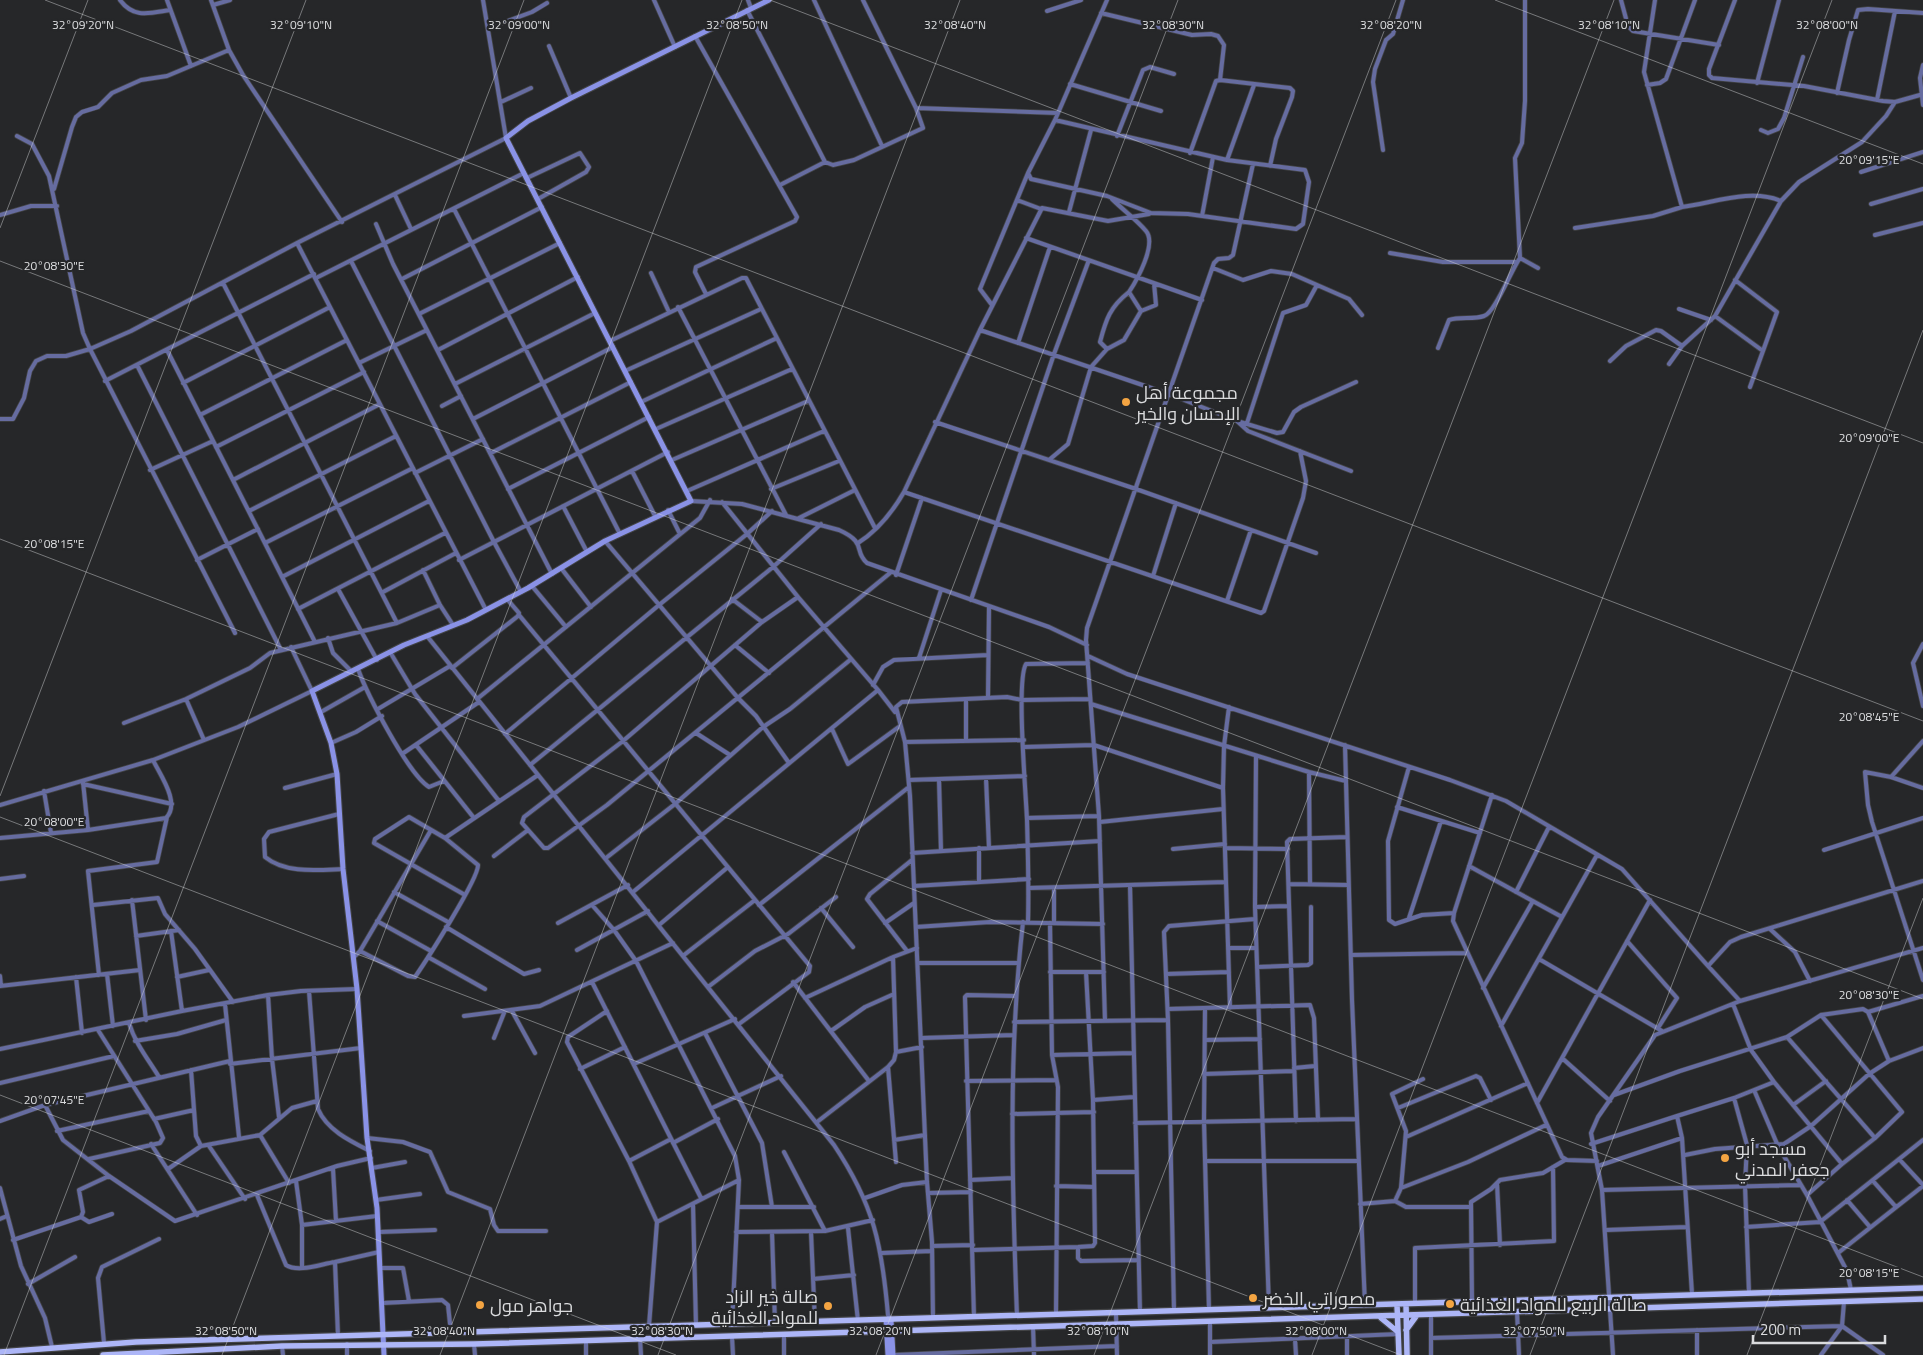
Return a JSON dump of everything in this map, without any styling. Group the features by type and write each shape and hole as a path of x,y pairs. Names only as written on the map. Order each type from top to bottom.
{"main road":[{"path":"0,1352 104,1343 1923,1288"},
{"path":"103,1355 346,1344 474,1344 732,1337 1923,1299"},
{"path":"1406,1304 1406,1355"},
{"path":"1397,1305 1399,1355"},
{"path":"1406,1330 1417,1315"},
{"path":"1379,1317 1390,1323 1399,1333"}],"street":[{"path":"120,0 129,9 144,15 170,10"},
{"path":"167,0 191,66"},
{"path":"211,0 229,50 250,86 342,222"},
{"path":"213,5 230,0"},
{"path":"483,0 506,138 668,452 691,501"},
{"path":"654,0 674,47"},
{"path":"748,0 749,9 825,162"},
{"path":"0,419 14,419 24,398 30,371 36,362 47,356 66,356 90,349 223,284 297,243 506,138 528,121 571,98 769,0"},
{"path":"814,0 882,146"},
{"path":"780,185 825,162 837,165 854,160 924,128 863,0"},
{"path":"1047,11 1081,0"},
{"path":"992,305 980,289 1028,173 1055,120 1107,0"},
{"path":"1384,150 1374,82 1375,69 1386,40 1393,34 1403,0"},
{"path":"1438,348 1449,320 1487,315 1507,285 1520,258 1516,158 1522,143 1525,101 1525,0"},
{"path":"1621,0 1630,29 1650,35 1719,45"},
{"path":"1654,0 1644,72 1682,208"},
{"path":"1647,86 1660,83 1666,79 1695,0"},
{"path":"1735,0 1709,69 1710,75 1719,79 1795,86 1895,102 1920,95"},
{"path":"1757,83 1779,0"},
{"path":"489,28 532,12 547,3"},
{"path":"1837,93 1858,10 1923,13"},
{"path":"1877,100 1895,11"},
{"path":"1101,13 1192,35 1211,34 1218,36 1224,45 1220,80 1214,85 1190,153"},
{"path":"695,36 798,217 797,220 696,267 695,272 706,294"},
{"path":"549,46 571,98"},
{"path":"53,191 76,117 82,112 103,105 109,96 118,90 141,80 159,78 229,50"},
{"path":"1761,130 1768,133 1778,130 1795,86 1803,57"},
{"path":"1923,65 1920,78 1920,95 1923,105"},
{"path":"1117,136 1142,70 1146,67 1174,74"},
{"path":"1220,80 1290,88 1293,91 1276,139 1270,166"},
{"path":"1070,84 1130,100 1161,111"},
{"path":"1227,160 1254,85"},
{"path":"501,102 531,88"},
{"path":"1669,364 1682,346 1715,316 1781,201 1799,182 1862,142 1886,116 1895,102"},
{"path":"916,108 1058,113"},
{"path":"1017,200 1042,209 1069,212 1108,221 1151,213 1202,216 1296,229 1303,224 1309,182 1305,170 1253,164 1190,153 1055,120"},
{"path":"1069,212 1091,130"},
{"path":"17,136 29,142 36,150 53,191 83,333 105,381 234,633"},
{"path":"1861,172 1923,152"},
{"path":"105,381 411,229 525,175 580,153 589,167 586,172 538,199"},
{"path":"1202,216 1213,157"},
{"path":"1105,1021 1100,819 1087,645 1090,616 1212,268 1218,259 1229,258 1233,255 1253,164"},
{"path":"1028,173 1033,180 1111,198 1151,213"},
{"path":"1872,204 1923,189"},
{"path":"395,195 411,229"},
{"path":"1575,228 1653,216 1682,208 1752,196 1781,201"},
{"path":"1107,349 1100,342 1108,318 1115,303 1129,292 1138,277 1150,242 1147,232 1111,198"},
{"path":"0,215 32,206 57,206"},
{"path":"402,280 542,207"},
{"path":"454,209 509,313 620,534"},
{"path":"858,542 875,528 897,504 904,492 935,422 992,305 1042,209"},
{"path":"1875,236 1923,223"},
{"path":"376,224 454,384 552,574"},
{"path":"1026,238 1202,300"},
{"path":"297,243 486,610"},
{"path":"419,314 561,243"},
{"path":"1018,343 1050,247"},
{"path":"1390,253 1443,262 1517,262"},
{"path":"1520,258 1538,268"},
{"path":"350,260 521,592"},
{"path":"971,600 1023,451 1054,354 1089,260"},
{"path":"1212,268 1242,280 1271,271 1282,271 1348,299 1362,315"},
{"path":"651,273 669,312"},
{"path":"438,350 578,277"},
{"path":"610,340 744,278 875,528"},
{"path":"1736,280 1777,312 1750,387"},
{"path":"1049,460 1068,444 1091,367 1107,349 1124,340 1141,311 1156,305 1154,283"},
{"path":"223,284 398,623"},
{"path":"1247,423 1283,313 1306,304 1317,285"},
{"path":"1129,292 1141,311"},
{"path":"183,383 330,307"},
{"path":"678,307 786,515"},
{"path":"1679,308 1711,320"},
{"path":"625,370 761,309"},
{"path":"454,384 596,312"},
{"path":"1715,316 1763,351"},
{"path":"359,363 427,330"},
{"path":"980,330 1169,394 1237,422 1247,423 1276,433 1283,432 1294,412 1301,407 1356,382"},
{"path":"1610,361 1626,346 1656,330 1661,331 1682,346"},
{"path":"641,402 777,338"},
{"path":"200,415 347,340"},
{"path":"473,419 613,347"},
{"path":"167,350 315,642"},
{"path":"137,365 280,650"},
{"path":"656,429 792,369"},
{"path":"216,448 364,372"},
{"path":"490,454 631,382"},
{"path":"442,406 461,396"},
{"path":"672,460 808,400"},
{"path":"233,480 380,404"},
{"path":"508,489 649,417"},
{"path":"935,422 1136,489 1316,553"},
{"path":"1237,422 1248,431 1351,471"},
{"path":"687,491 824,431"},
{"path":"249,512 396,436"},
{"path":"415,473 484,439"},
{"path":"150,470 213,441"},
{"path":"459,560 668,452"},
{"path":"904,492 1263,613 1305,490 1305,471 1300,452"},
{"path":"771,489 839,461"},
{"path":"265,543 412,468"},
{"path":"632,470 655,516"},
{"path":"798,518 855,490"},
{"path":"896,575 922,498"},
{"path":"0,805 153,760 238,727 390,652 486,610 532,586 605,541 655,516 691,501 710,500 722,502 772,511 821,524 850,535 858,542 864,561 890,573 1062,632 1087,645"},
{"path":"402,754 442,729 478,701 700,518 710,500"},
{"path":"282,577 429,502"},
{"path":"722,502 773,567 895,712 905,742 909,780 922,1038 934,1318"},
{"path":"1153,576 1176,503"},
{"path":"563,506 587,552"},
{"path":"668,510 680,534"},
{"path":"505,734 570,677 747,534 772,511"},
{"path":"530,765 773,567 821,524"},
{"path":"197,560 258,529"},
{"path":"1227,601 1251,530"},
{"path":"298,609 446,533"},
{"path":"605,541 763,727 788,763"},
{"path":"383,592 456,553"},
{"path":"561,568 591,607"},
{"path":"423,570 440,605 453,625"},
{"path":"798,597 762,622 712,667 623,741 524,818 522,823 539,845 545,848 580,826 825,629 890,573"},
{"path":"532,586 566,627"},
{"path":"338,589 377,660"},
{"path":"919,658 941,590"},
{"path":"507,599 810,967 809,972 793,982 739,1024"},
{"path":"732,599 762,622"},
{"path":"124,723 186,699 250,668 263,657 280,650 360,630 398,623 440,605"},
{"path":"988,698 989,607"},
{"path":"378,709 451,667 519,615"},
{"path":"426,636 660,924 708,987 781,1076 840,1154 864,1198 873,1220 882,1253 893,1355 1033,1352 1117,1346"},
{"path":"328,638 333,653 352,672"},
{"path":"1923,644 1913,663 1923,706"},
{"path":"735,645 769,673"},
{"path":"291,647 321,712 331,743 337,774 343,869 357,989 368,1138 378,1216 384,1355"},
{"path":"390,652 412,690 499,801"},
{"path":"873,685 880,671 888,662 919,658 988,656"},
{"path":"1088,656 1128,674 1492,795 1622,869 1740,1001"},
{"path":"606,858 675,804 763,727 790,709 850,660"},
{"path":"1028,922 1029,879 1022,700 1024,669 1026,664 1088,663"},
{"path":"358,669 365,687 402,754 427,786 433,787 444,781"},
{"path":"321,712 365,687"},
{"path":"633,892 700,834 878,690"},
{"path":"895,712 897,705 902,702 1007,697 1022,700 1090,702 1256,756 1346,781"},
{"path":"186,699 204,740"},
{"path":"966,699 966,741"},
{"path":"1228,707 1224,746 1223,809 1230,1008"},
{"path":"331,743 356,732 382,716"},
{"path":"832,729 848,764 900,726"},
{"path":"696,733 730,756"},
{"path":"905,742 1024,740"},
{"path":"1891,777 1923,741"},
{"path":"416,745 474,818"},
{"path":"1024,747 1094,745 1223,788"},
{"path":"1345,745 1348,885 1365,1305"},
{"path":"1256,756 1255,919 1269,1308"},
{"path":"99,975 89,870 157,862 167,817 172,804 153,760"},
{"path":"1409,767 1387,848 1389,920 1395,924 1422,915 1454,913"},
{"path":"1923,788 1867,770 1865,774 1868,805 1876,834 1923,980"},
{"path":"1308,772 1310,884"},
{"path":"285,788 337,774"},
{"path":"445,838 538,775"},
{"path":"909,780 1025,776"},
{"path":"986,778 989,848"},
{"path":"84,779 88,830"},
{"path":"939,779 941,851"},
{"path":"83,784 172,804"},
{"path":"759,905 909,787"},
{"path":"44,791 51,833"},
{"path":"1492,795 1453,921 1466,953 1538,1103 1546,1125 1565,1160"},
{"path":"1397,807 1480,833"},
{"path":"1027,818 1100,819 1223,809"},
{"path":"339,814 269,832 264,839 266,858 278,864 306,870 343,869"},
{"path":"0,838 88,830 167,817"},
{"path":"360,951 413,977 416,976 465,895 479,866 445,838 409,817 374,840 376,844 465,895"},
{"path":"1824,850 1923,818"},
{"path":"1409,918 1441,821"},
{"path":"1516,892 1550,827"},
{"path":"353,958 360,951 431,830"},
{"path":"494,856 528,830"},
{"path":"1296,1121 1288,840 1347,837"},
{"path":"912,853 1100,841"},
{"path":"1173,848 1225,846 1255,849 1288,849"},
{"path":"979,848 979,881"},
{"path":"1501,1026 1597,854"},
{"path":"907,951 869,903 868,897 912,860"},
{"path":"1469,866 1562,917"},
{"path":"660,924 728,867"},
{"path":"0,879 24,876"},
{"path":"914,886 1029,879"},
{"path":"1708,966 1735,940 1923,881"},
{"path":"1029,888 1226,882"},
{"path":"1289,884 1348,885"},
{"path":"558,922 628,885"},
{"path":"1130,885 1131,1020 1140,1312"},
{"path":"1054,888 1050,1021 1058,1113 1055,1248 1056,1314"},
{"path":"394,892 524,974 539,970"},
{"path":"93,905 157,897 166,914 233,1002"},
{"path":"708,987 755,951 785,936 836,897"},
{"path":"132,900 146,1020"},
{"path":"684,955 754,900"},
{"path":"1538,1103 1650,900"},
{"path":"1483,988 1533,901"},
{"path":"884,923 914,903"},
{"path":"592,905 614,930 636,961 680,1044 735,1156 739,1180 732,1325"},
{"path":"1255,907 1289,906"},
{"path":"1257,967 1308,965 1311,962 1311,907"},
{"path":"822,908 853,947"},
{"path":"577,950 648,911"},
{"path":"1174,1311 1168,1009 1164,932 1167,927 1255,919"},
{"path":"377,921 431,951"},
{"path":"916,927 1023,922 1103,924"},
{"path":"1017,1316 1014,1248 1012,1080 1015,996 1023,922"},
{"path":"1770,929 1795,952 1810,981"},
{"path":"136,936 179,930"},
{"path":"172,931 182,1011"},
{"path":"1613,1355 1611,1298 1602,1190 1590,1136 1593,1125 1660,1029 1677,998 1626,941"},
{"path":"464,1016 504,1013 546,1004 673,943"},
{"path":"805,998 893,957 917,948"},
{"path":"1228,948 1256,948"},
{"path":"1539,959 1660,1029 1740,1001 1923,948"},
{"path":"1351,955 1466,953"},
{"path":"428,957 485,989"},
{"path":"817,1122 888,1068 894,1060 896,1052 893,957"},
{"path":"918,963 1018,963"},
{"path":"0,976 1,986 140,970"},
{"path":"177,977 209,970"},
{"path":"1050,972 1104,972"},
{"path":"882,1253 932,1248 1055,1248 1093,1246 1095,1243 1094,1112 1086,972"},
{"path":"1166,974 1229,972"},
{"path":"107,974 113,1026"},
{"path":"76,977 82,1032"},
{"path":"592,982 700,1198"},
{"path":"793,982 869,1081"},
{"path":"0,1049 182,1011 268,996 308,991 357,989"},
{"path":"308,991 317,1101 321,1115 340,1135 370,1151"},
{"path":"830,1031 865,1007 894,994"},
{"path":"268,996 272,1059 279,1117"},
{"path":"974,1317 966,1081 966,996 1015,996"},
{"path":"1614,1095 1680,1071 1786,1037 1821,1015 1863,1010 1868,1012 1923,996"},
{"path":"225,1004 239,1137"},
{"path":"1168,1009 1306,1004 1312,1009 1318,1120"},
{"path":"1733,1004 1750,1050 1842,1164"},
{"path":"1205,1009 1204,1121 1209,1310"},
{"path":"512,1011 535,1053"},
{"path":"607,1011 567,1040 567,1044 629,1162 657,1222 649,1326"},
{"path":"1868,1012 1889,1061"},
{"path":"494,1038 504,1013"},
{"path":"1807,1195 1875,1138 1902,1112 1821,1015"},
{"path":"634,1064 734,1019"},
{"path":"135,1041 177,1034 226,1020"},
{"path":"1014,1022 1168,1020"},
{"path":"129,1023 135,1041 159,1077"},
{"path":"89,1159 160,1143 163,1138 154,1119 98,1030"},
{"path":"705,1033 764,1149 772,1207"},
{"path":"922,1038 965,1035 1014,1035"},
{"path":"1786,1037 1875,1138"},
{"path":"1205,1040 1260,1039"},
{"path":"580,1069 625,1047"},
{"path":"896,1052 922,1047"},
{"path":"0,1121 45,1106 159,1077 230,1062 361,1048"},
{"path":"1685,1155 1746,1145 1778,1146 1787,1143 1842,1100 1869,1074 1889,1061 1923,1048"},
{"path":"1052,1055 1133,1053"},
{"path":"0,1083 114,1056"},
{"path":"1562,1058 1610,1101"},
{"path":"1204,1074 1261,1073 1315,1066"},
{"path":"888,1068 896,1162"},
{"path":"191,1070 196,1136 201,1146"},
{"path":"712,1108 781,1076"},
{"path":"1398,1108 1476,1076 1480,1078 1491,1100"},
{"path":"1395,1201 1402,1188 1406,1137 1405,1127 1392,1093 1423,1079"},
{"path":"966,1081 1056,1080"},
{"path":"1793,1105 1826,1081"},
{"path":"1591,1144 1734,1098 1774,1082"},
{"path":"1406,1137 1528,1083"},
{"path":"1754,1090 1778,1146 1807,1195 1847,1271 1850,1290"},
{"path":"1093,1100 1134,1097"},
{"path":"1734,1098 1746,1145 1744,1185 1749,1293"},
{"path":"168,1169 201,1146 209,1146 239,1137 260,1135 279,1117 292,1108 317,1101"},
{"path":"45,1106 63,1140 108,1176 173,1221 197,1215 289,1183 371,1158"},
{"path":"154,1119 194,1110"},
{"path":"57,1131 149,1111"},
{"path":"1012,1114 1094,1112"},
{"path":"1677,1116 1685,1155 1684,1186 1692,1294"},
{"path":"629,1162 718,1119"},
{"path":"1135,1123 1357,1119"},
{"path":"1402,1188 1468,1162 1546,1125"},
{"path":"260,1135 289,1183"},
{"path":"894,1140 925,1135"},
{"path":"368,1138 403,1142 430,1152 448,1192 490,1209 494,1225 498,1231 546,1231"},
{"path":"1472,1302 1470,1207 1473,1199 1502,1179 1543,1173 1565,1160 1597,1164 1682,1138"},
{"path":"1746,1227 1820,1222 1923,1140"},
{"path":"151,1144 197,1215"},
{"path":"209,1146 245,1199"},
{"path":"784,1152 814,1207 825,1232"},
{"path":"1838,1253 1923,1185 1899,1159"},
{"path":"1205,1161 1358,1161"},
{"path":"372,1168 405,1162"},
{"path":"1415,1304 1415,1248 1554,1241 1553,1167"},
{"path":"333,1169 336,1221"},
{"path":"1094,1172 1136,1172"},
{"path":"81,1217 83,1212 78,1190 108,1176"},
{"path":"970,1180 1013,1178"},
{"path":"657,1222 693,1204 700,1198 739,1180"},
{"path":"296,1181 302,1225 302,1268"},
{"path":"1872,1181 1896,1207"},
{"path":"864,1198 902,1185 928,1182"},
{"path":"1497,1183 1500,1245"},
{"path":"1602,1190 1684,1186 1801,1185"},
{"path":"1056,1186 1094,1187"},
{"path":"0,1188 13,1240 28,1284 45,1318 52,1347"},
{"path":"928,1193 971,1192"},
{"path":"376,1200 420,1194"},
{"path":"257,1195 282,1259 290,1268 302,1268 380,1252"},
{"path":"1847,1200 1870,1227"},
{"path":"1360,1204 1395,1201 1406,1206 1470,1207"},
{"path":"693,1204 696,1325"},
{"path":"738,1207 814,1207"},
{"path":"81,1217 89,1222 112,1214"},
{"path":"0,1219 7,1216"},
{"path":"302,1225 378,1216"},
{"path":"13,1240 81,1217"},
{"path":"736,1232 825,1232 848,1228 873,1220"},
{"path":"1606,1230 1687,1227"},
{"path":"848,1228 858,1321"},
{"path":"379,1232 434,1230"},
{"path":"772,1232 776,1324"},
{"path":"811,1232 815,1322"},
{"path":"104,1343 98,1278 100,1270 112,1260 158,1239"},
{"path":"1078,1247 1078,1258 1081,1261 1138,1260"},
{"path":"28,1284 75,1257"},
{"path":"335,1262 338,1336"},
{"path":"381,1268 403,1268 406,1274 409,1301"},
{"path":"813,1279 854,1275"},
{"path":"383,1303 409,1301 446,1302 452,1333"},
{"path":"1820,1355 1842,1326 1844,1302"},
{"path":"1116,1312 1117,1355"},
{"path":"1518,1312 1519,1355"},
{"path":"1431,1355 1432,1315"},
{"path":"1210,1322 1210,1355"},
{"path":"1033,1326 1033,1352"},
{"path":"1431,1338 1842,1326 1883,1355"},
{"path":"1697,1330 1697,1355"},
{"path":"888,1355 889,1331"},
{"path":"1210,1342 1399,1333"},
{"path":"784,1335 784,1355"},
{"path":"1347,1336 1348,1355"},
{"path":"732,1337 733,1355"},
{"path":"640,1338 641,1355"},
{"path":"1296,1339 1296,1355"},
{"path":"586,1340 586,1355"},
{"path":"346,1344 347,1355"},
{"path":"474,1344 475,1355"},
{"path":"282,1346 283,1355"}],"place":[{"name":"مجموعة أهل الإحسان والخير","path":"1126,402"},
{"name":"مسجد أبو جعفر المدني","path":"1725,1158"},
{"name":"مصوراتي الخضر","path":"1253,1298"},
{"name":"صالة الربيع للمواد الغذائية","path":"1450,1304"},
{"name":"جواهر مول","path":"480,1305"},
{"name":"صالة خير الزاد للمواد الغذائية","path":"828,1306"}]}
